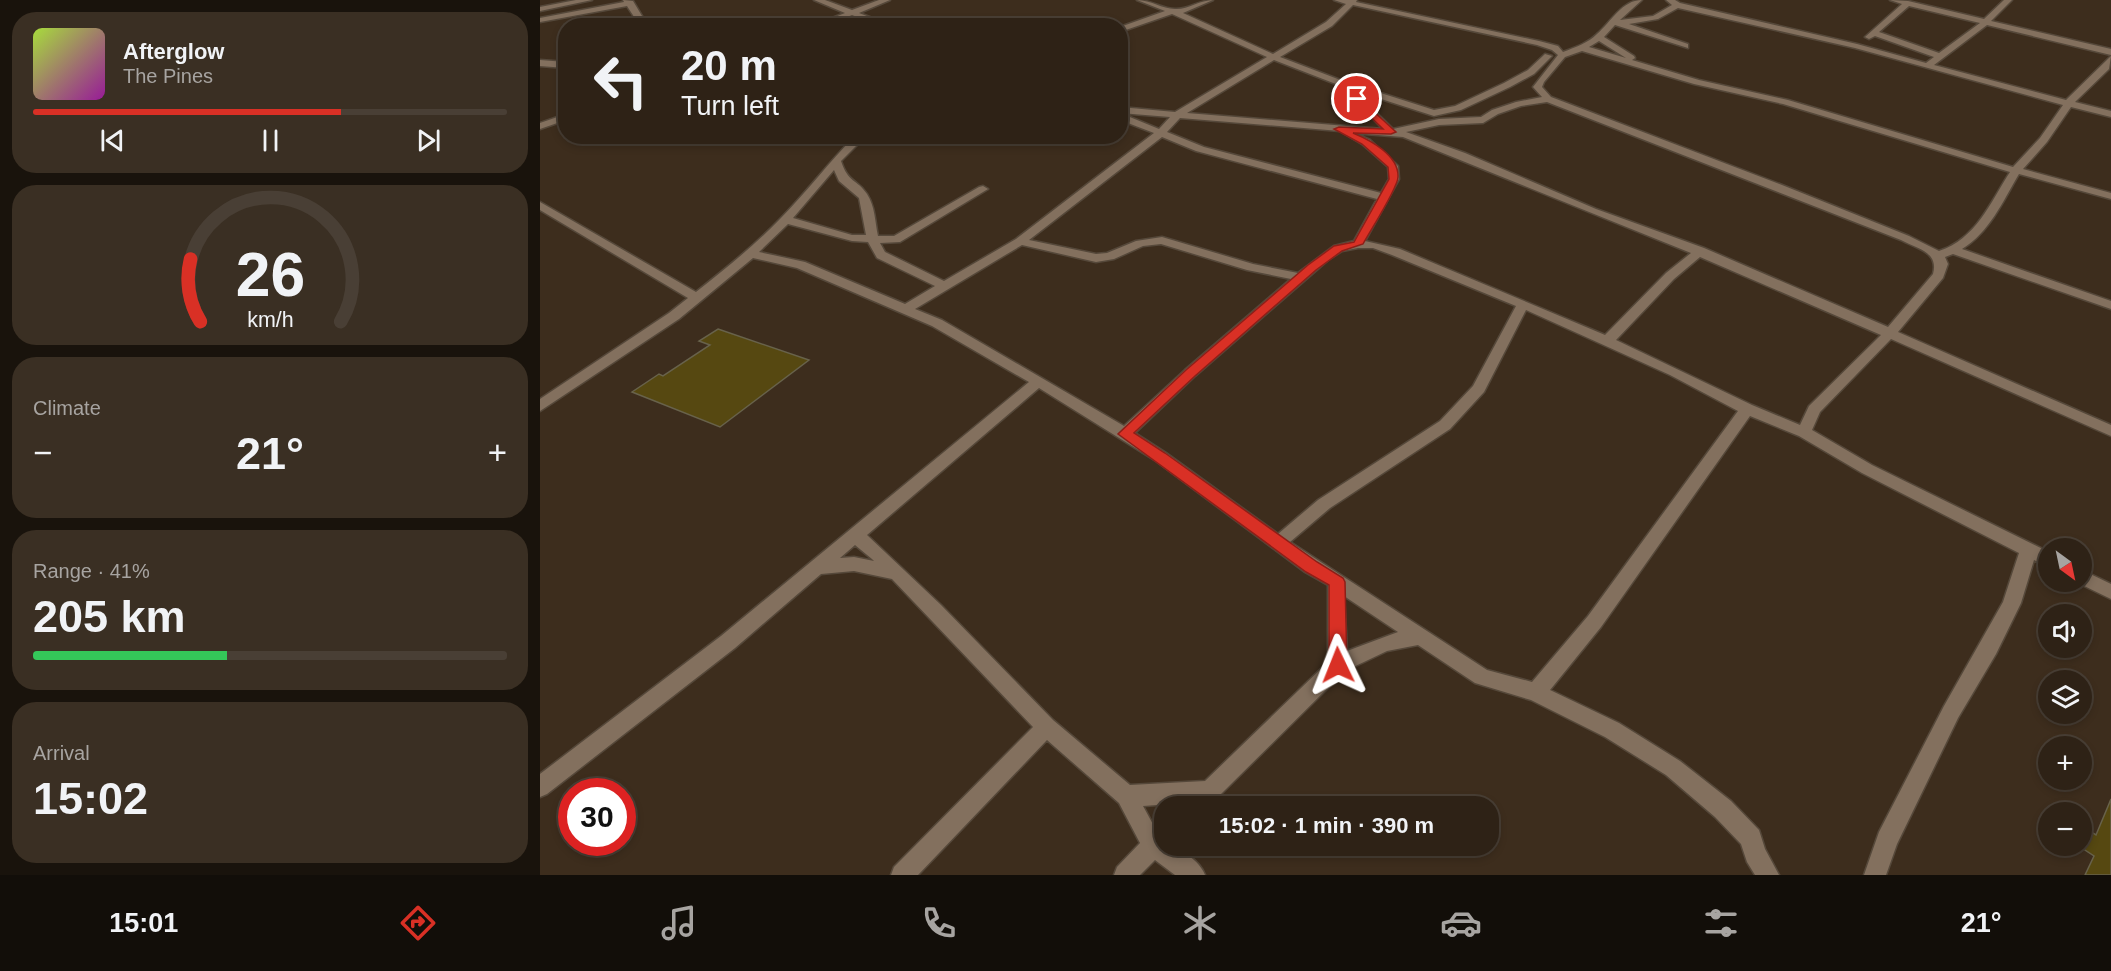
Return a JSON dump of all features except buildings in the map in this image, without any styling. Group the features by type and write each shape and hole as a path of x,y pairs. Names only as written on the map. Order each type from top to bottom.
{"street":[{"path":"540,9 588,0"},
{"path":"818,0 868,18"},
{"path":"837,18 886,0"},
{"path":"1141,0 1175,11 1224,37 1274,57 1427,111 1444,112 1458,108 1523,76 1558,51"},
{"path":"1128,26 1209,0"},
{"path":"1582,48 1599,36 1624,10 1638,0"},
{"path":"1894,0 2111,52"},
{"path":"1929,65 1986,22 2008,0"},
{"path":"540,20 629,1 639,18"},
{"path":"906,309 1020,241 1160,133 1178,114 1338,17 1346,1 1511,37 1558,51 1582,48 1697,82 1805,108 1951,153 2111,196"},
{"path":"1614,22 1632,22 1663,14 1673,2 1857,46 2008,89 2111,114"},
{"path":"1857,46 1908,3"},
{"path":"1614,22 1685,46"},
{"path":"1873,33 1941,57"},
{"path":"1599,36 1614,44 1638,63"},
{"path":"1558,51 1560,59 1540,78 1537,87 1548,99 1798,195 1905,238 1938,255 1942,264 1939,274 1889,334 1815,410 1804,432"},
{"path":"1938,255 1953,250 1971,239 1982,226 2016,170 2044,140 2069,103 2106,67 2111,58"},
{"path":"540,63 558,64"},
{"path":"1340,82 1391,132"},
{"path":"1391,132 1439,122 1483,120 1495,112 1519,104 1548,99"},
{"path":"1128,111 1404,134 1461,155 1592,211 1700,251 2111,431"},
{"path":"1128,119 1232,158 1383,197"},
{"path":"540,126 558,120"},
{"path":"1339,129 1366,142 1392,166 1394,179 1358,244"},
{"path":"540,406 697,298 751,254 786,220 853,144"},
{"path":"836,161 842,177 856,188 865,201 872,227 872,241 881,255 944,286"},
{"path":"786,220 835,235 872,241 896,240 905,237 983,189"},
{"path":"540,204 697,298"},
{"path":"1020,241 1096,258 1110,256 1140,243 1162,240 1251,267 1300,278"},
{"path":"1125,434 1190,373 1338,248 1358,244 1374,245 1523,304 1675,372 1747,409 1804,432 1866,469 2038,555"},
{"path":"1953,250 2111,305"},
{"path":"1608,341 1670,276 1700,251"},
{"path":"751,254 801,265 937,323 1039,381 1161,457 1311,567 1482,677 1535,692 1612,730 1673,768 1723,810 1751,838 1755,854 1768,875"},
{"path":"1279,542 1324,504 1446,425 1479,389 1523,304"},
{"path":"540,786 728,642 1039,381"},
{"path":"1535,692 1564,664 1586,635 1747,409"},
{"path":"856,536 898,573 1046,727 1080,753 1126,796 1154,834"},
{"path":"1875,875 1887,840 1945,723 1989,648 2012,603 2028,550"},
{"path":"818,567 854,564 898,573"},
{"path":"1337,582 1338,665"},
{"path":"2092,582 2111,592"},
{"path":"1205,796 1338,665 1378,646 1406,637 1418,637"},
{"path":"902,875 1046,727"},
{"path":"1126,796 1212,790"},
{"path":"1125,875 1154,843"},
{"path":"1175,856 1194,875"}],"route":[{"path":"1338,665 1335,592 1337,582 1311,567 1161,457 1125,434 1190,373 1312,267 1338,248 1358,244 1394,179 1392,166 1377,150 1339,129 1391,132 1357,99"}]}
